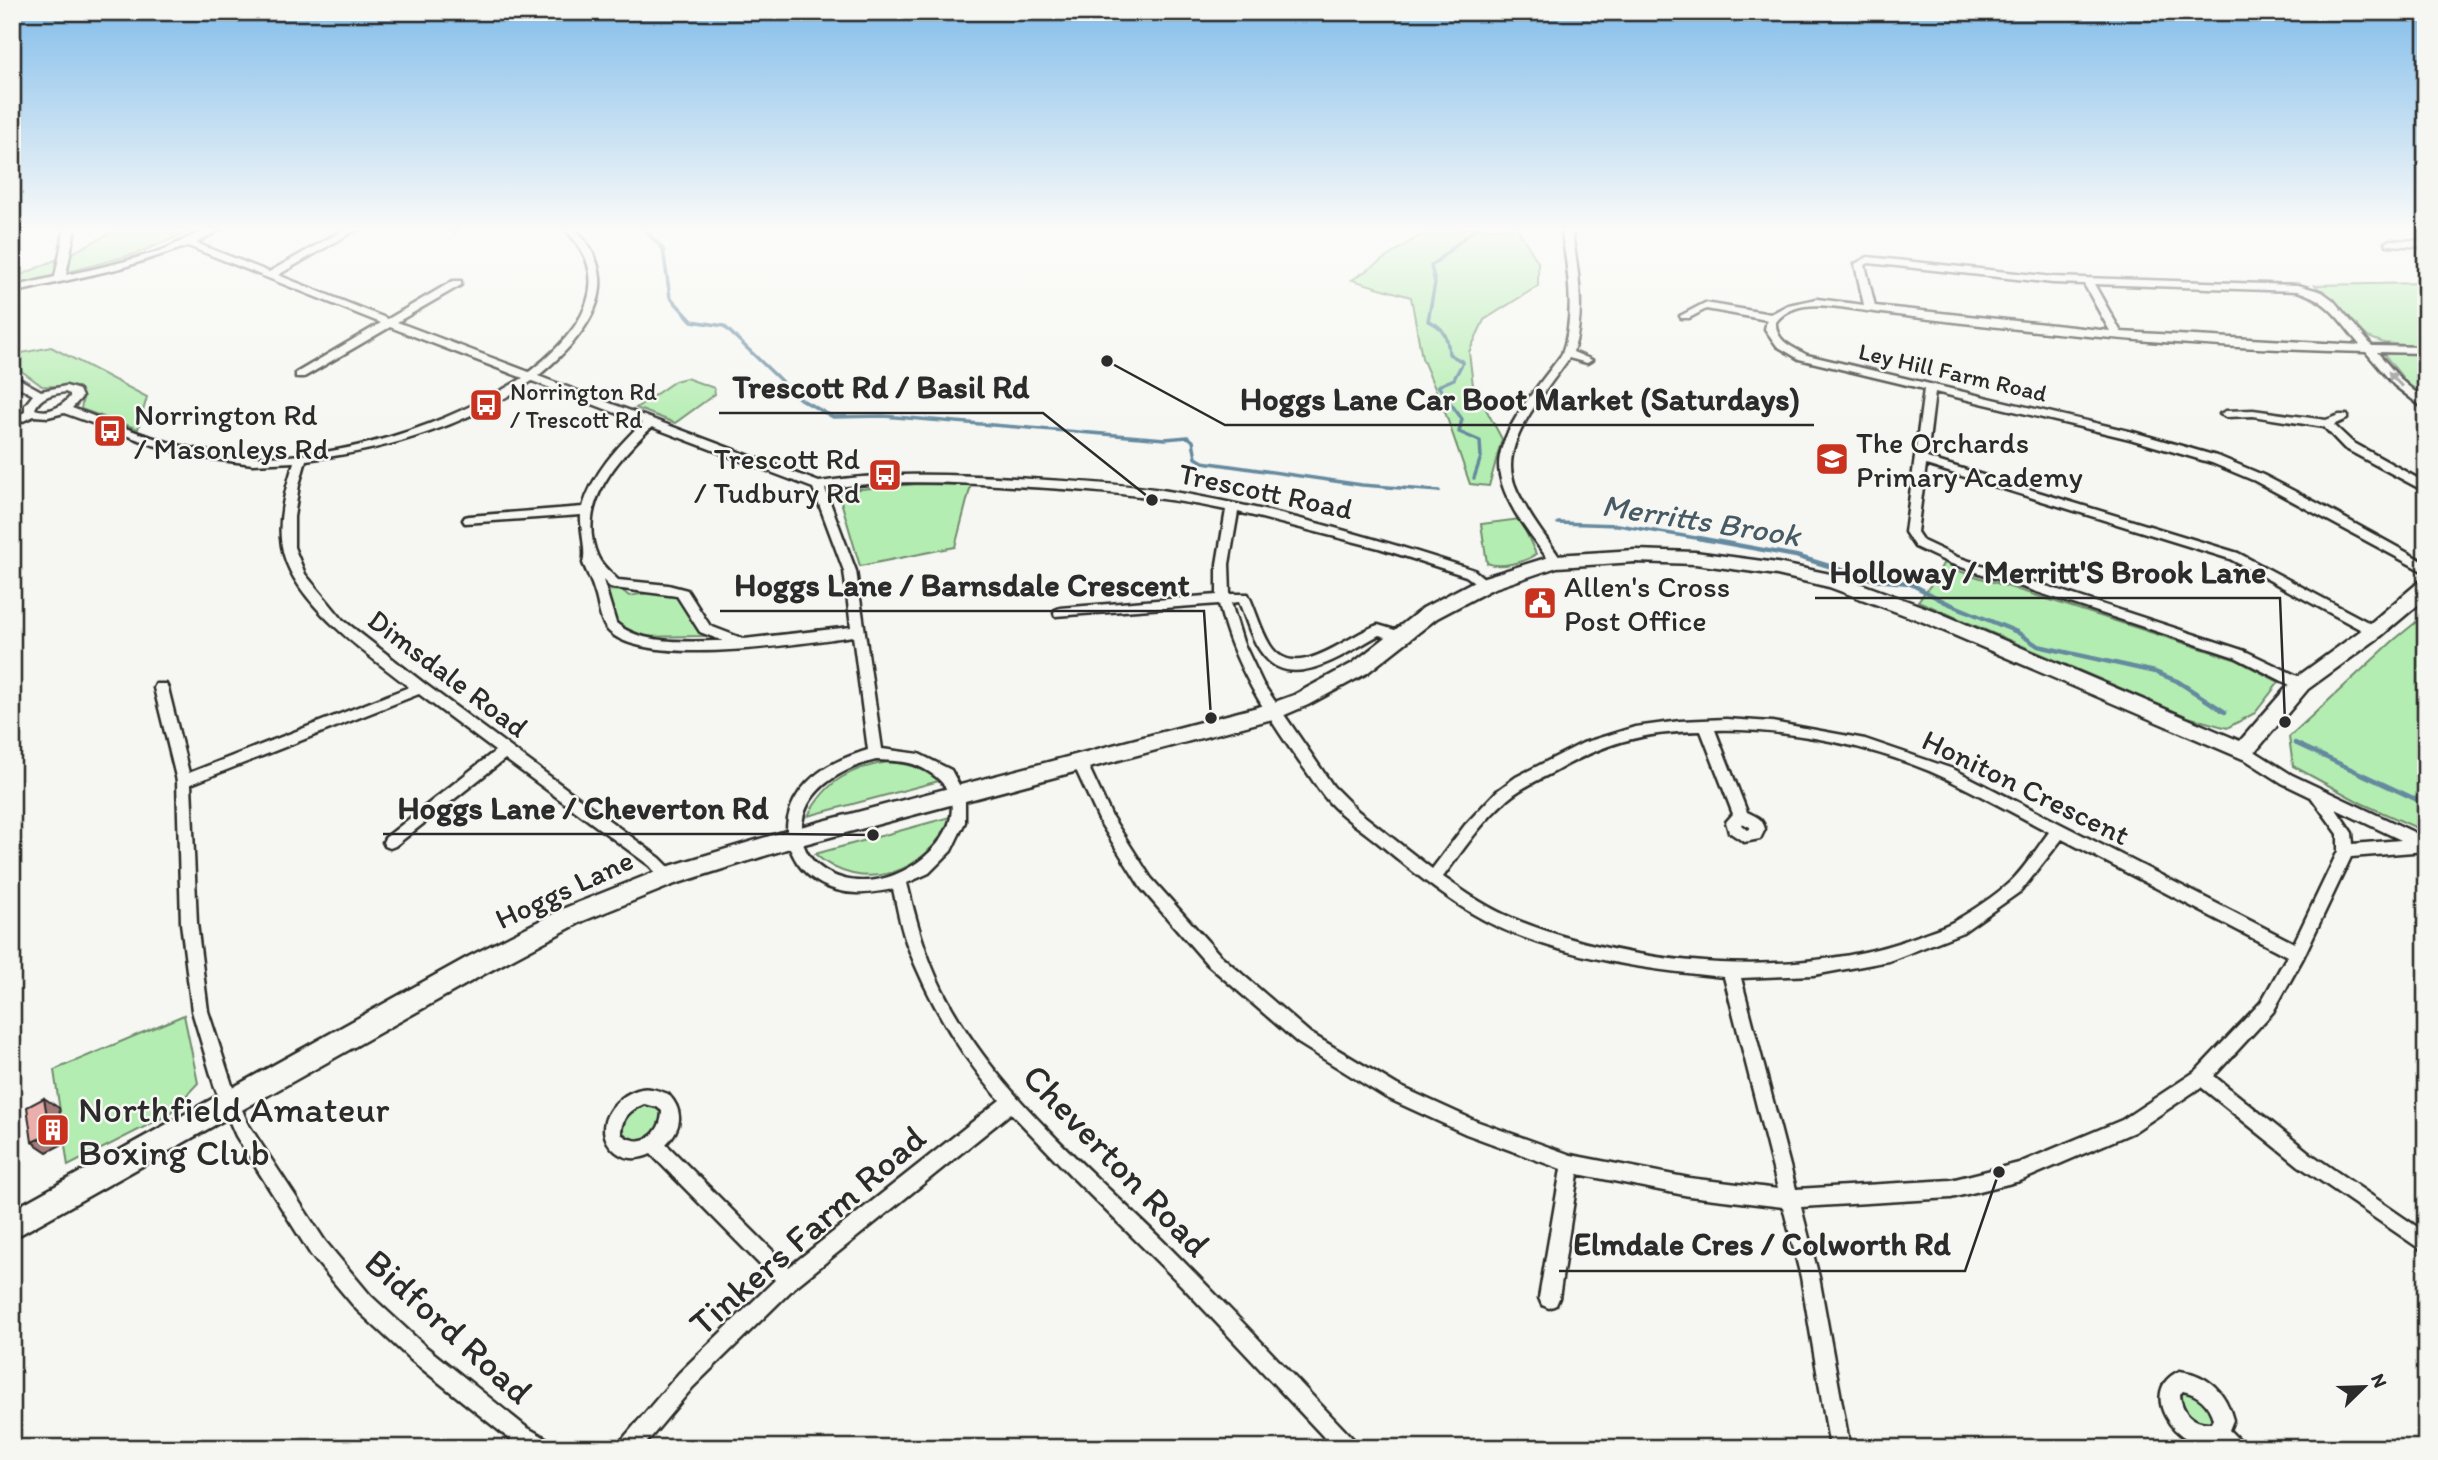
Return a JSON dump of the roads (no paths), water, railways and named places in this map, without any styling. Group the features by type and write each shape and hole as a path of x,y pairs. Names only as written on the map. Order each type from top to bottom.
{"street":[{"name":"Trescott Road","path":"323,296 818,486 868,480 974,480 1116,488 1233,507 1360,537 1470,573 1485,584"},
{"path":"300,375 435,296"},
{"path":"64,409 148,440 219,458 301,459 374,445 452,420 531,377 556,356 572,336 588,311 593,296"},
{"path":"1556,561 1528,521 1505,468 1508,443 1567,354 1573,340 1572,296"},
{"path":"1867,296 1870,309"},
{"path":"2096,296 2118,335"},
{"path":"2321,296 2329,302 2398,383 2426,407"},
{"name":"Ley Hill Farm Road","path":"2426,350 2268,346 2118,335 1975,323 1807,303 1782,310 1774,318 1771,327 1774,338 1803,357 2143,438 2217,460 2281,490 2426,569"},
{"path":"1685,317 1705,306 1774,318"},
{"path":"1567,354 1587,360"},
{"path":"12,378 41,395"},
{"path":"1930,387 1911,532 1919,544 1953,560 2239,654 2301,684"},
{"path":"12,423 32,413 49,414 64,409 74,401 75,392 58,389 41,395 29,405 32,413"},
{"path":"2226,414 2253,413 2327,424 2343,417"},
{"path":"650,422 627,443 605,471 585,524 591,558 589,563 601,589 611,627 628,639 738,647 856,631"},
{"path":"2327,424 2348,445 2426,488"},
{"name":"Dimsdale Road","path":"301,459 293,485 288,517 288,547 299,575 338,623 670,876"},
{"path":"1922,460 2234,556 2261,568 2374,631"},
{"path":"818,486 850,571 856,631 876,754"},
{"path":"1233,507 1224,546 1224,598 1241,654 1273,711 1333,797 1433,879 1519,929 1596,953 1731,971 1789,971 1838,965 1933,940 1992,908 2018,887 2045,856 2060,830"},
{"path":"469,520 589,510"},
{"name":"Hoggs Lane","path":"12,1225 230,1102 575,914 670,876 793,838 1273,711 1301,700 1360,668 1430,613 1485,584 1556,561 1635,556 1695,558 1777,569 1833,581 1928,616 2244,751"},
{"path":"591,558 614,584 682,593 705,629 725,638 756,644"},
{"path":"2425,845 2316,793 2270,769 2244,751 2301,684 2374,631 2426,587"},
{"path":"1060,614 1243,597 1267,651 1277,663 1296,668 1307,666 1378,630 1400,636"},
{"name":"Bidford Road","path":"161,688 184,781 189,923 200,1011 242,1130 318,1248 364,1303 418,1353 519,1434 544,1448"},
{"path":"184,781 420,688"},
{"path":"1706,726 1741,816"},
{"name":"Honiton Crescent","path":"1433,879 1474,825 1513,786 1592,744 1663,728 1779,727 1842,739 1916,759 2297,953"},
{"path":"390,842 506,750"},
{"path":"876,754 899,754 921,759 942,771 955,786 958,795 960,815 956,831 947,846 921,870 899,881 856,887 828,880 806,865 796,849 793,838 794,822 799,806 817,782 841,765 876,754"},
{"path":"1079,761 1106,820 1146,884 1213,959 1304,1038 1391,1091 1472,1128 1572,1164 1689,1187 1788,1199 1951,1189 2020,1172 2128,1126 2202,1076 2267,1007 2297,953 2346,851 2345,833 2316,793"},
{"path":"2346,851 2425,845"},
{"name":"Cheverton Road","path":"899,881 917,952 937,999 1010,1103 1165,1256 1348,1448"},
{"path":"1731,971 1810,1277 1840,1448"},
{"path":"2202,1076 2305,1160 2426,1244"},
{"name":"Tinkers Farm Road","path":"628,1448 685,1380 788,1280 1010,1103"},
{"path":"653,1144 788,1280"},
{"path":"1549,1298 1572,1164"},
{"path":"2217,1432 2233,1448"}],"waterway":[{"path":"670,296 692,321 724,326 800,399 833,417 883,416 1165,439 1188,437 1193,441 1196,458 1203,462 1362,485 1439,491"},
{"path":"1433,296 1428,321 1444,333 1449,354 1463,362 1454,379 1438,386 1462,419 1459,432 1480,441 1481,457 1474,478"},
{"name":"Merritts Brook","path":"1558,523 1618,525 1708,540"},
{"name":"Merritts Brook","path":"1698,538 1796,556 1875,580 1909,583 1945,602 2017,632 2038,646 2155,672 2177,681 2225,712"},
{"name":"Merritts Brook","path":"2295,743 2426,804"}],"place":[{"name":"Hoggs Lane Car Boot Market (Saturdays)","path":"1107,361"},
{"name":"Norrington Rd / Trescott Rd","path":"486,405"},
{"name":"Norrington Rd / Masonleys Rd","path":"110,431"},
{"name":"The Orchards Primary Academy","path":"1832,459"},
{"name":"Trescott Rd / Tudbury Rd","path":"885,475"},
{"name":"Trescott Rd / Basil Rd","path":"1152,500"},
{"name":"Allen's Cross Post Office","path":"1540,603"},
{"name":"Hoggs Lane / Barnsdale Crescent","path":"1211,718"},
{"name":"Holloway / Merritt'S Brook Lane","path":"2285,722"},
{"name":"Hoggs Lane / Cheverton Rd","path":"873,835"},
{"name":"Northfield Amateur Boxing Club","path":"53,1130"},
{"name":"Elmdale Cres / Colworth Rd","path":"1999,1172"}]}
